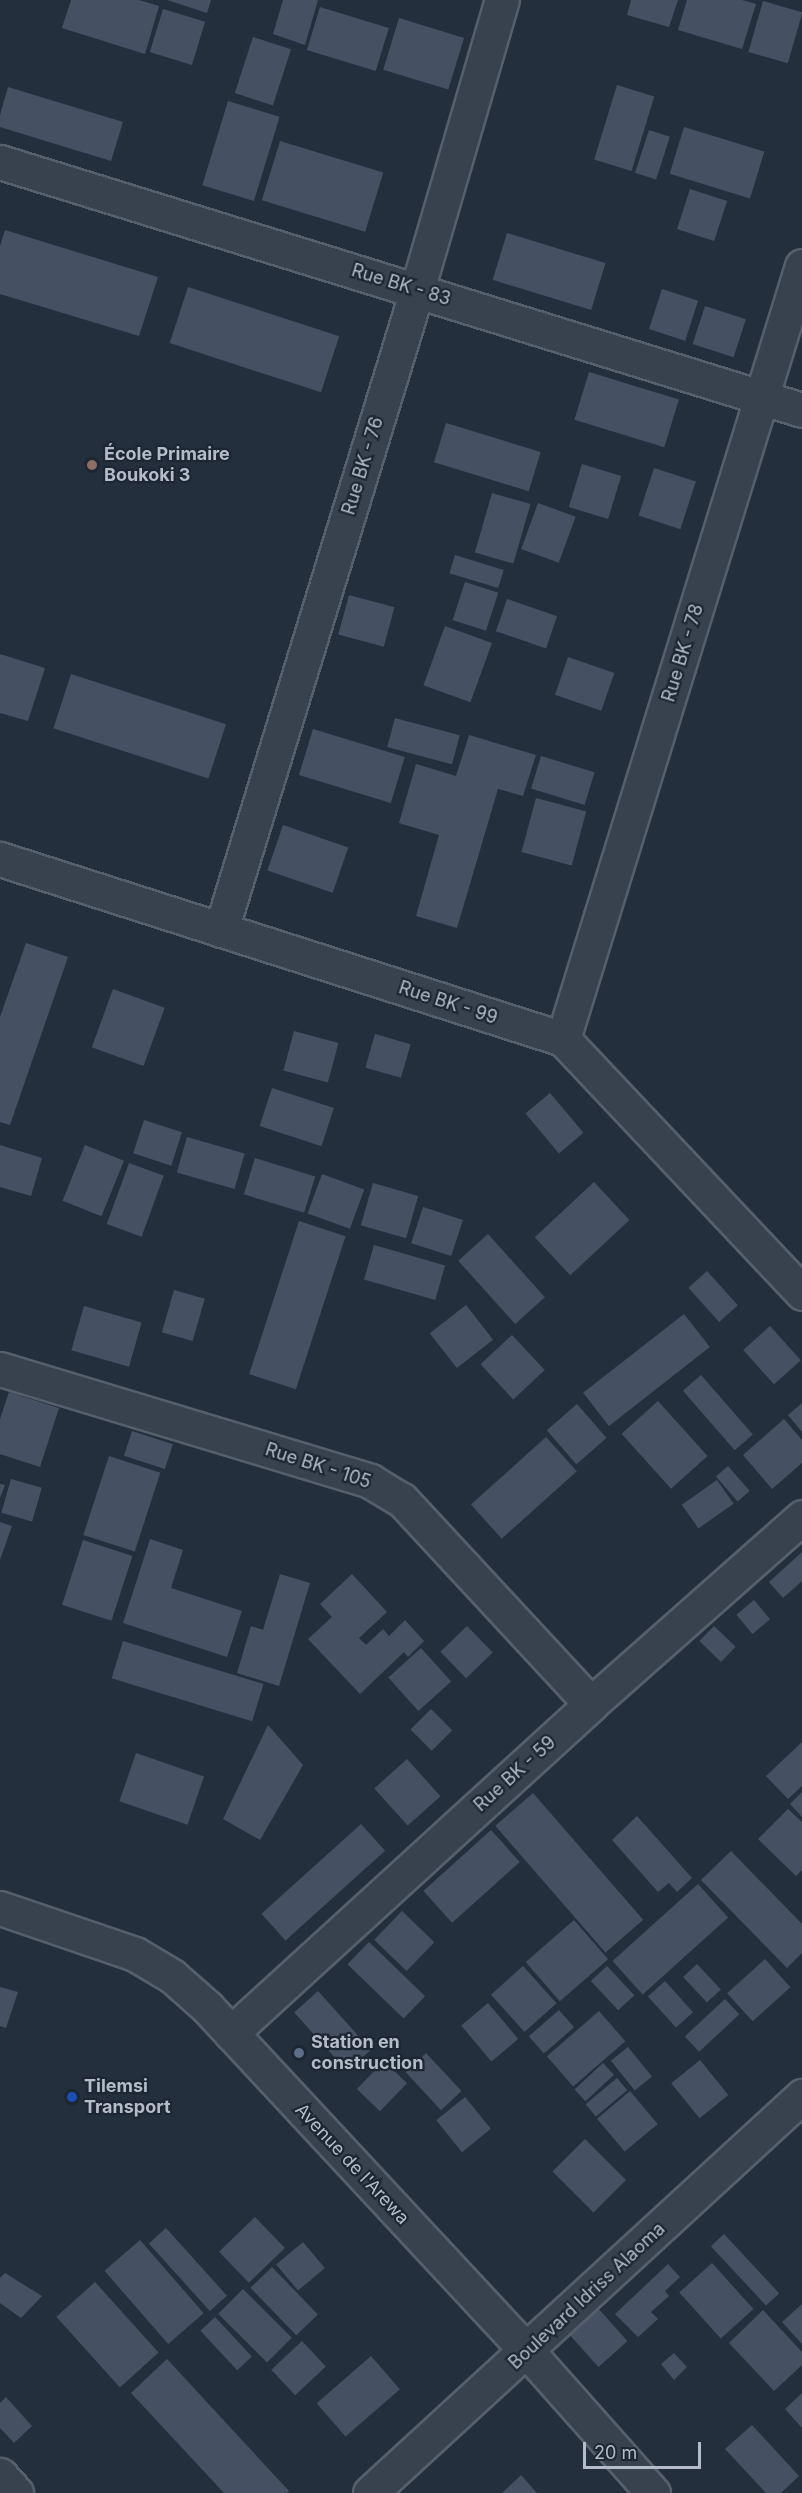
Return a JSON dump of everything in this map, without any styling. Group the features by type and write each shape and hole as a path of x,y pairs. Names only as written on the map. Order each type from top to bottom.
{"street":[{"name":"Rue BK - 76","path":"220,930 417,290 502,0"},
{"name":"Rue BK - 83","path":"0,162 802,410"},
{"name":"Rue BK - 78","path":"563,1039 802,266"},
{"name":"Rue BK - 99","path":"0,860 563,1039 802,1293"},
{"name":"Rue BK - 105","path":"0,1369 370,1481 402,1500 591,1704"},
{"name":"Rue BK - 59","path":"231,2033 591,1704 802,1518"},
{"name":"Avenue de l'Arewa","path":"0,1908 135,1954 172,1976 231,2033 527,2352 653,2493"},
{"name":"Boulevard Idriss Alaoma","path":"370,2493 527,2352 802,2096"},
{"path":"0,2475 16,2493"}],"building":[{"path":"71,0 139,0 159,6 145,54 62,28"},
{"path":"167,0 211,0 207,13"},
{"path":"283,0 318,0 305,45 273,34"},
{"path":"631,0 678,0 669,27 627,15"},
{"path":"687,0 742,0 756,4 742,49 678,30"},
{"path":"763,1 802,12 788,63 748,52"},
{"path":"320,7 389,28 376,71 307,50"},
{"path":"163,9 205,22 192,65 150,52"},
{"path":"399,18 464,38 448,90 383,70"},
{"path":"253,37 291,49 273,105 235,93"},
{"path":"617,85 654,96 631,171 594,160"},
{"path":"8,87 123,122 111,161 0,127 0,115"},
{"path":"228,101 280,117 254,201 202,185"},
{"path":"684,127 764,152 750,198 670,174"},
{"path":"649,130 670,137 656,180 635,173"},
{"path":"280,141 383,173 365,232 262,200"},
{"path":"690,189 727,201 714,241 677,229"},
{"path":"5,230 158,277 139,336 0,294 0,246"},
{"path":"507,233 605,263 591,310 493,280"},
{"path":"188,287 339,336 321,392 170,343"},
{"path":"662,289 698,301 685,341 649,329"},
{"path":"705,306 746,319 734,357 693,344"},
{"path":"589,372 679,399 664,447 574,420"},
{"path":"446,423 541,452 529,491 434,462"},
{"path":"582,464 621,476 608,519 569,507"},
{"path":"654,468 696,482 680,529 639,516"},
{"path":"492,493 530,504 513,564 475,553"},
{"path":"538,503 576,517 559,563 521,549"},
{"path":"455,555 504,570 498,588 449,573"},
{"path":"465,582 498,593 486,631 453,620"},
{"path":"349,595 394,607 384,647 338,635"},
{"path":"507,599 557,616 546,648 496,631"},
{"path":"445,626 492,643 470,702 423,685"},
{"path":"0,654 45,668 28,721 0,713"},
{"path":"568,657 614,673 601,711 555,695"},
{"path":"71,674 226,724 208,779 53,728"},
{"path":"395,718 460,735 452,764 387,747"},
{"path":"313,729 405,757 391,803 299,775"},
{"path":"469,735 536,755 523,796 498,789 457,928 416,916 439,835 399,823 416,764 456,776"},
{"path":"541,756 595,772 585,805 531,789"},
{"path":"536,798 586,811 572,866 522,852"},
{"path":"283,825 348,847 333,893 267,870"},
{"path":"26,943 68,957 10,1125 0,1122 0,1017"},
{"path":"113,989 165,1008 143,1066 92,1047"},
{"path":"294,1031 338,1043 328,1083 283,1071"},
{"path":"375,1034 411,1044 401,1078 365,1068"},
{"path":"272,1088 334,1108 321,1146 260,1126"},
{"path":"550,1093 583,1133 559,1153 525,1114"},
{"path":"144,1120 182,1132 171,1166 133,1153"},
{"path":"187,1137 245,1154 234,1189 177,1173"},
{"path":"0,1145 42,1158 31,1196 0,1187"},
{"path":"85,1145 124,1161 101,1216 63,1201"},
{"path":"255,1158 315,1176 304,1213 244,1194"},
{"path":"129,1163 164,1176 142,1237 107,1224"},
{"path":"322,1174 364,1189 350,1229 308,1213"},
{"path":"594,1182 629,1220 570,1275 535,1237"},
{"path":"373,1183 418,1196 406,1238 361,1225"},
{"path":"423,1207 463,1220 451,1256 411,1243"},
{"path":"299,1221 346,1236 296,1389 249,1374"},
{"path":"488,1234 545,1297 515,1324 458,1261"},
{"path":"374,1245 445,1265 435,1300 364,1280"},
{"path":"707,1271 738,1305 719,1322 688,1288"},
{"path":"174,1290 205,1299 193,1341 162,1332"},
{"path":"466,1305 493,1340 457,1368 430,1333"},
{"path":"84,1306 142,1323 129,1367 71,1350"},
{"path":"684,1314 710,1347 609,1426 583,1393"},
{"path":"770,1326 801,1360 774,1384 743,1350"},
{"path":"512,1335 545,1370 513,1399 481,1364"},
{"path":"701,1375 753,1435 735,1450 683,1391"},
{"path":"9,1392 59,1408 40,1467 0,1454 0,1419"},
{"path":"658,1401 708,1456 671,1489 622,1434"},
{"path":"802,1403 802,1432 788,1415"},
{"path":"577,1404 607,1438 576,1464 547,1430"},
{"path":"784,1419 802,1440 802,1463 772,1489 743,1455"},
{"path":"132,1431 173,1444 165,1469 124,1456"},
{"path":"546,1437 577,1471 502,1539 471,1505"},
{"path":"109,1456 160,1473 135,1552 83,1535"},
{"path":"728,1466 750,1491 738,1501 716,1476"},
{"path":"11,1479 42,1488 32,1521 1,1513"},
{"path":"717,1480 734,1504 698,1528 682,1505"},
{"path":"0,1484 5,1485 0,1498"},
{"path":"0,1522 12,1526 0,1560"},
{"path":"150,1539 183,1550 171,1588 242,1611 227,1657 123,1623"},
{"path":"83,1540 132,1556 111,1621 62,1605"},
{"path":"802,1552 802,1581 783,1598 769,1582"},
{"path":"280,1574 310,1583 279,1686 237,1673 251,1626 263,1630"},
{"path":"352,1574 387,1612 359,1638 366,1645 383,1629 389,1636 405,1620 424,1641 408,1657 404,1652 360,1694 308,1639 332,1617 320,1604"},
{"path":"754,1600 770,1619 752,1634 736,1615"},
{"path":"467,1626 493,1653 466,1678 440,1652"},
{"path":"714,1626 736,1647 721,1662 699,1641"},
{"path":"123,1641 264,1684 252,1721 112,1678"},
{"path":"421,1648 451,1681 418,1711 388,1677"},
{"path":"431,1709 452,1730 432,1751 410,1730"},
{"path":"268,1725 303,1765 260,1840 223,1819"},
{"path":"802,1742 802,1786 788,1799 766,1776"},
{"path":"136,1753 204,1776 187,1825 119,1801"},
{"path":"407,1759 440,1796 408,1826 374,1788"},
{"path":"802,1792 802,1817 790,1804"},
{"path":"533,1793 643,1920 605,1953 495,1826"},
{"path":"788,1809 802,1822 802,1870 796,1876 758,1839"},
{"path":"637,1816 692,1878 677,1892 669,1883 658,1892 612,1840"},
{"path":"361,1824 385,1851 286,1940 261,1914"},
{"path":"491,1830 520,1862 452,1923 423,1891"},
{"path":"731,1851 802,1924 802,1953 787,1968 701,1880"},
{"path":"698,1884 728,1917 643,1994 613,1961"},
{"path":"402,1911 434,1942 407,1971 374,1940"},
{"path":"574,1920 608,1959 560,2001 526,1962"},
{"path":"369,1942 425,1996 404,2018 347,1964"},
{"path":"765,1959 790,1987 753,2021 727,1993"},
{"path":"697,1964 721,1990 707,2003 683,1977"},
{"path":"523,1966 556,2003 525,2032 491,1995"},
{"path":"607,1966 634,1995 618,2010 591,1981"},
{"path":"665,1981 693,2012 676,2028 648,1996"},
{"path":"0,1987 18,1992 6,2028 0,2026"},
{"path":"318,1991 371,2050 347,2071 294,2012"},
{"path":"725,1999 739,2014 699,2052 685,2037"},
{"path":"488,2003 518,2039 491,2062 461,2025"},
{"path":"559,2010 574,2027 544,2054 529,2036"},
{"path":"599,2011 625,2041 573,2086 547,2056"},
{"path":"628,2047 652,2077 635,2090 611,2061"},
{"path":"426,2053 461,2091 441,2110 406,2072"},
{"path":"700,2060 728,2095 700,2118 671,2083"},
{"path":"384,2061 407,2083 380,2111 357,2089"},
{"path":"603,2063 614,2075 585,2101 574,2090"},
{"path":"617,2078 627,2090 596,2117 586,2104"},
{"path":"630,2091 658,2124 625,2152 597,2119"},
{"path":"465,2097 491,2129 462,2152 436,2120"},
{"path":"585,2139 626,2180 593,2213 552,2172"},
{"path":"255,2217 285,2248 249,2283 219,2252"},
{"path":"166,2228 227,2296 210,2311 149,2243"},
{"path":"724,2234 779,2293 766,2306 711,2246"},
{"path":"140,2240 204,2313 168,2344 105,2271"},
{"path":"303,2242 325,2268 298,2291 276,2264"},
{"path":"712,2263 753,2309 721,2339 679,2292"},
{"path":"668,2264 680,2277 665,2291 669,2296 651,2312 658,2319 638,2337 615,2314"},
{"path":"272,2267 318,2314 296,2335 250,2288"},
{"path":"5,2273 42,2296 21,2318 0,2303 0,2278"},
{"path":"95,2282 159,2353 120,2387 56,2317"},
{"path":"243,2289 292,2338 267,2363 218,2314"},
{"path":"802,2304 802,2344 782,2322"},
{"path":"596,2306 627,2341 598,2367 567,2332"},
{"path":"763,2310 802,2352 802,2365 774,2391 729,2343"},
{"path":"215,2317 252,2356 237,2370 200,2331"},
{"path":"302,2341 326,2367 295,2395 271,2370"},
{"path":"674,2353 687,2367 674,2380 661,2364"},
{"path":"371,2356 400,2389 346,2436 317,2403"},
{"path":"167,2359 289,2491 287,2493 224,2493 131,2393"},
{"path":"802,2393 802,2428 785,2409"},
{"path":"6,2397 32,2426 14,2443 0,2428 0,2403"},
{"path":"752,2425 799,2476 781,2493 766,2493 725,2449"},
{"path":"521,2475 537,2493 502,2493"}],"place":[{"name":"École Primaire Boukoki 3","path":"92,465"},
{"name":"Station en construction","path":"299,2053"},
{"name":"Tilemsi Transport","path":"72,2097"}]}
